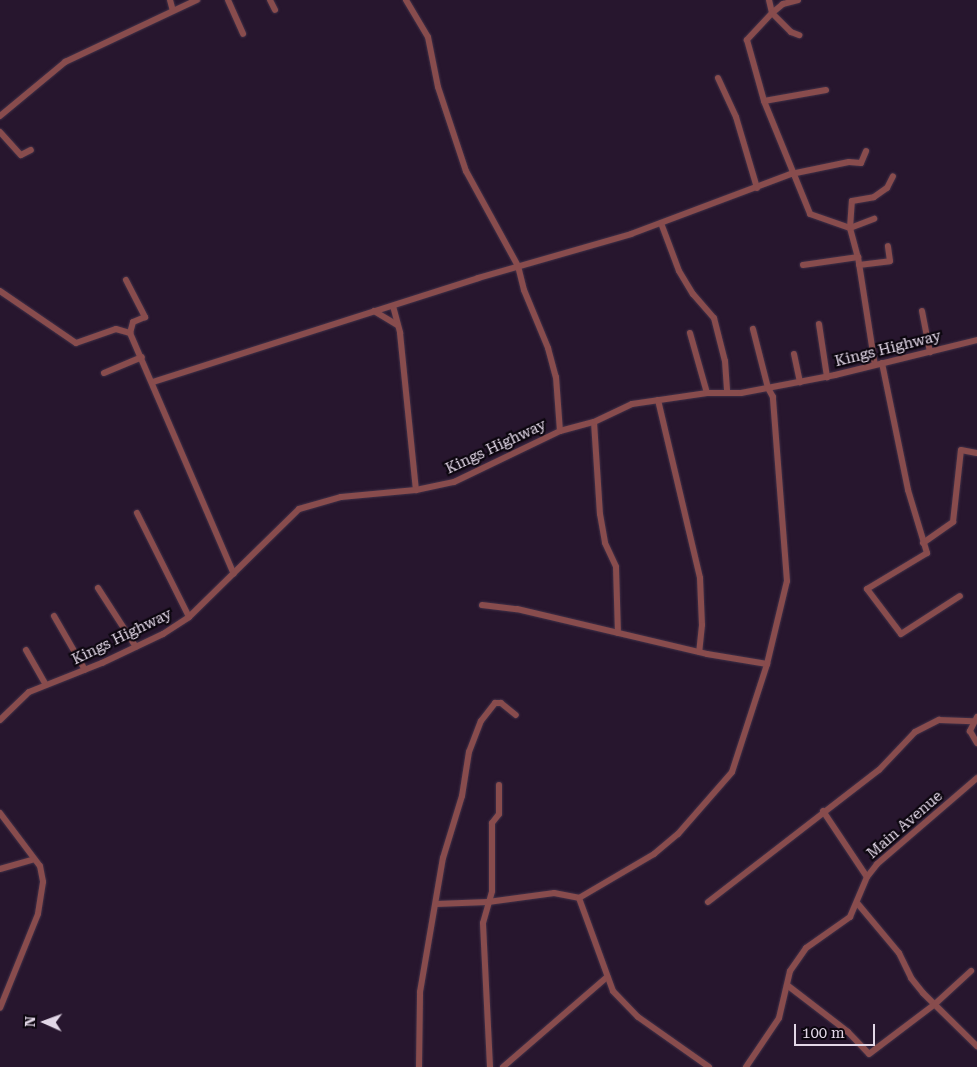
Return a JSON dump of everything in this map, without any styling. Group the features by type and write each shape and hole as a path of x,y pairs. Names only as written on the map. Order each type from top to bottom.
{"street":[{"path":"170,0 173,10"},
{"path":"0,116 65,62 197,0"},
{"path":"228,0 244,34"},
{"path":"270,0 275,10"},
{"path":"406,0 428,37 438,87 466,171 518,266 556,377 560,431"},
{"path":"769,0 772,13 791,32 799,35"},
{"path":"798,0 783,4 746,40 764,101 791,174 810,214 850,228 874,218"},
{"path":"718,78 736,117 757,188"},
{"path":"764,101 826,90"},
{"path":"0,132 21,155 31,150"},
{"path":"153,382 374,311 661,223 791,174 849,162 861,163 866,151"},
{"path":"874,365 858,257 850,228 852,201 874,197 888,188 893,176"},
{"path":"661,223 679,271 693,294 714,318 725,361 727,393"},
{"path":"859,265 890,261 888,246"},
{"path":"802,265 858,257"},
{"path":"126,280 144,317 133,322 130,333 153,382 234,574"},
{"path":"0,290 76,343 116,329 130,333"},
{"path":"393,306 398,326 416,490"},
{"path":"374,311 398,326"},
{"path":"922,311 930,352"},
{"path":"819,324 827,377"},
{"path":"436,904 488,902 554,893 579,898 654,854 678,834 732,772 767,664 787,581 773,397 768,388 753,329"},
{"path":"690,333 707,393"},
{"name":"Kings Highway","path":"0,717 30,692 136,647 190,617 299,509 341,497 416,490 454,482 560,431 594,422 632,404 707,393 727,393 768,388 827,377 977,340"},
{"path":"794,354 800,382"},
{"path":"104,373 142,357"},
{"path":"882,363 908,490 927,553 867,589 901,634 960,596"},
{"path":"658,400 700,578 702,625 699,652"},
{"path":"594,422 600,514 605,543 616,567 618,633"},
{"path":"923,543 953,522 961,450 977,453"},
{"path":"137,513 190,617"},
{"path":"98,588 136,647"},
{"path":"482,605 517,609 699,652 767,664"},
{"path":"54,616 85,670"},
{"path":"26,650 46,685"},
{"path":"418,1067 420,992 443,858 462,796 469,752 481,722 495,703 501,703 516,715"},
{"path":"708,902 878,770 915,732 939,720 975,719 970,731 977,743"},
{"name":"Main Avenue","path":"746,1067 779,1018 790,971 806,948 850,917 858,904 867,878 877,864 977,778"},
{"path":"490,1067 483,923 492,891 492,824 499,814 499,786"},
{"path":"823,811 867,878"},
{"path":"0,813 40,866 43,882 38,914 0,1008"},
{"path":"0,869 34,859"},
{"path":"579,898 613,992 638,1017 708,1067"},
{"path":"858,904 899,953 911,978 977,1046"},
{"path":"787,985 848,1032 869,1054 935,1004 971,970"},
{"path":"503,1067 608,977"}]}
